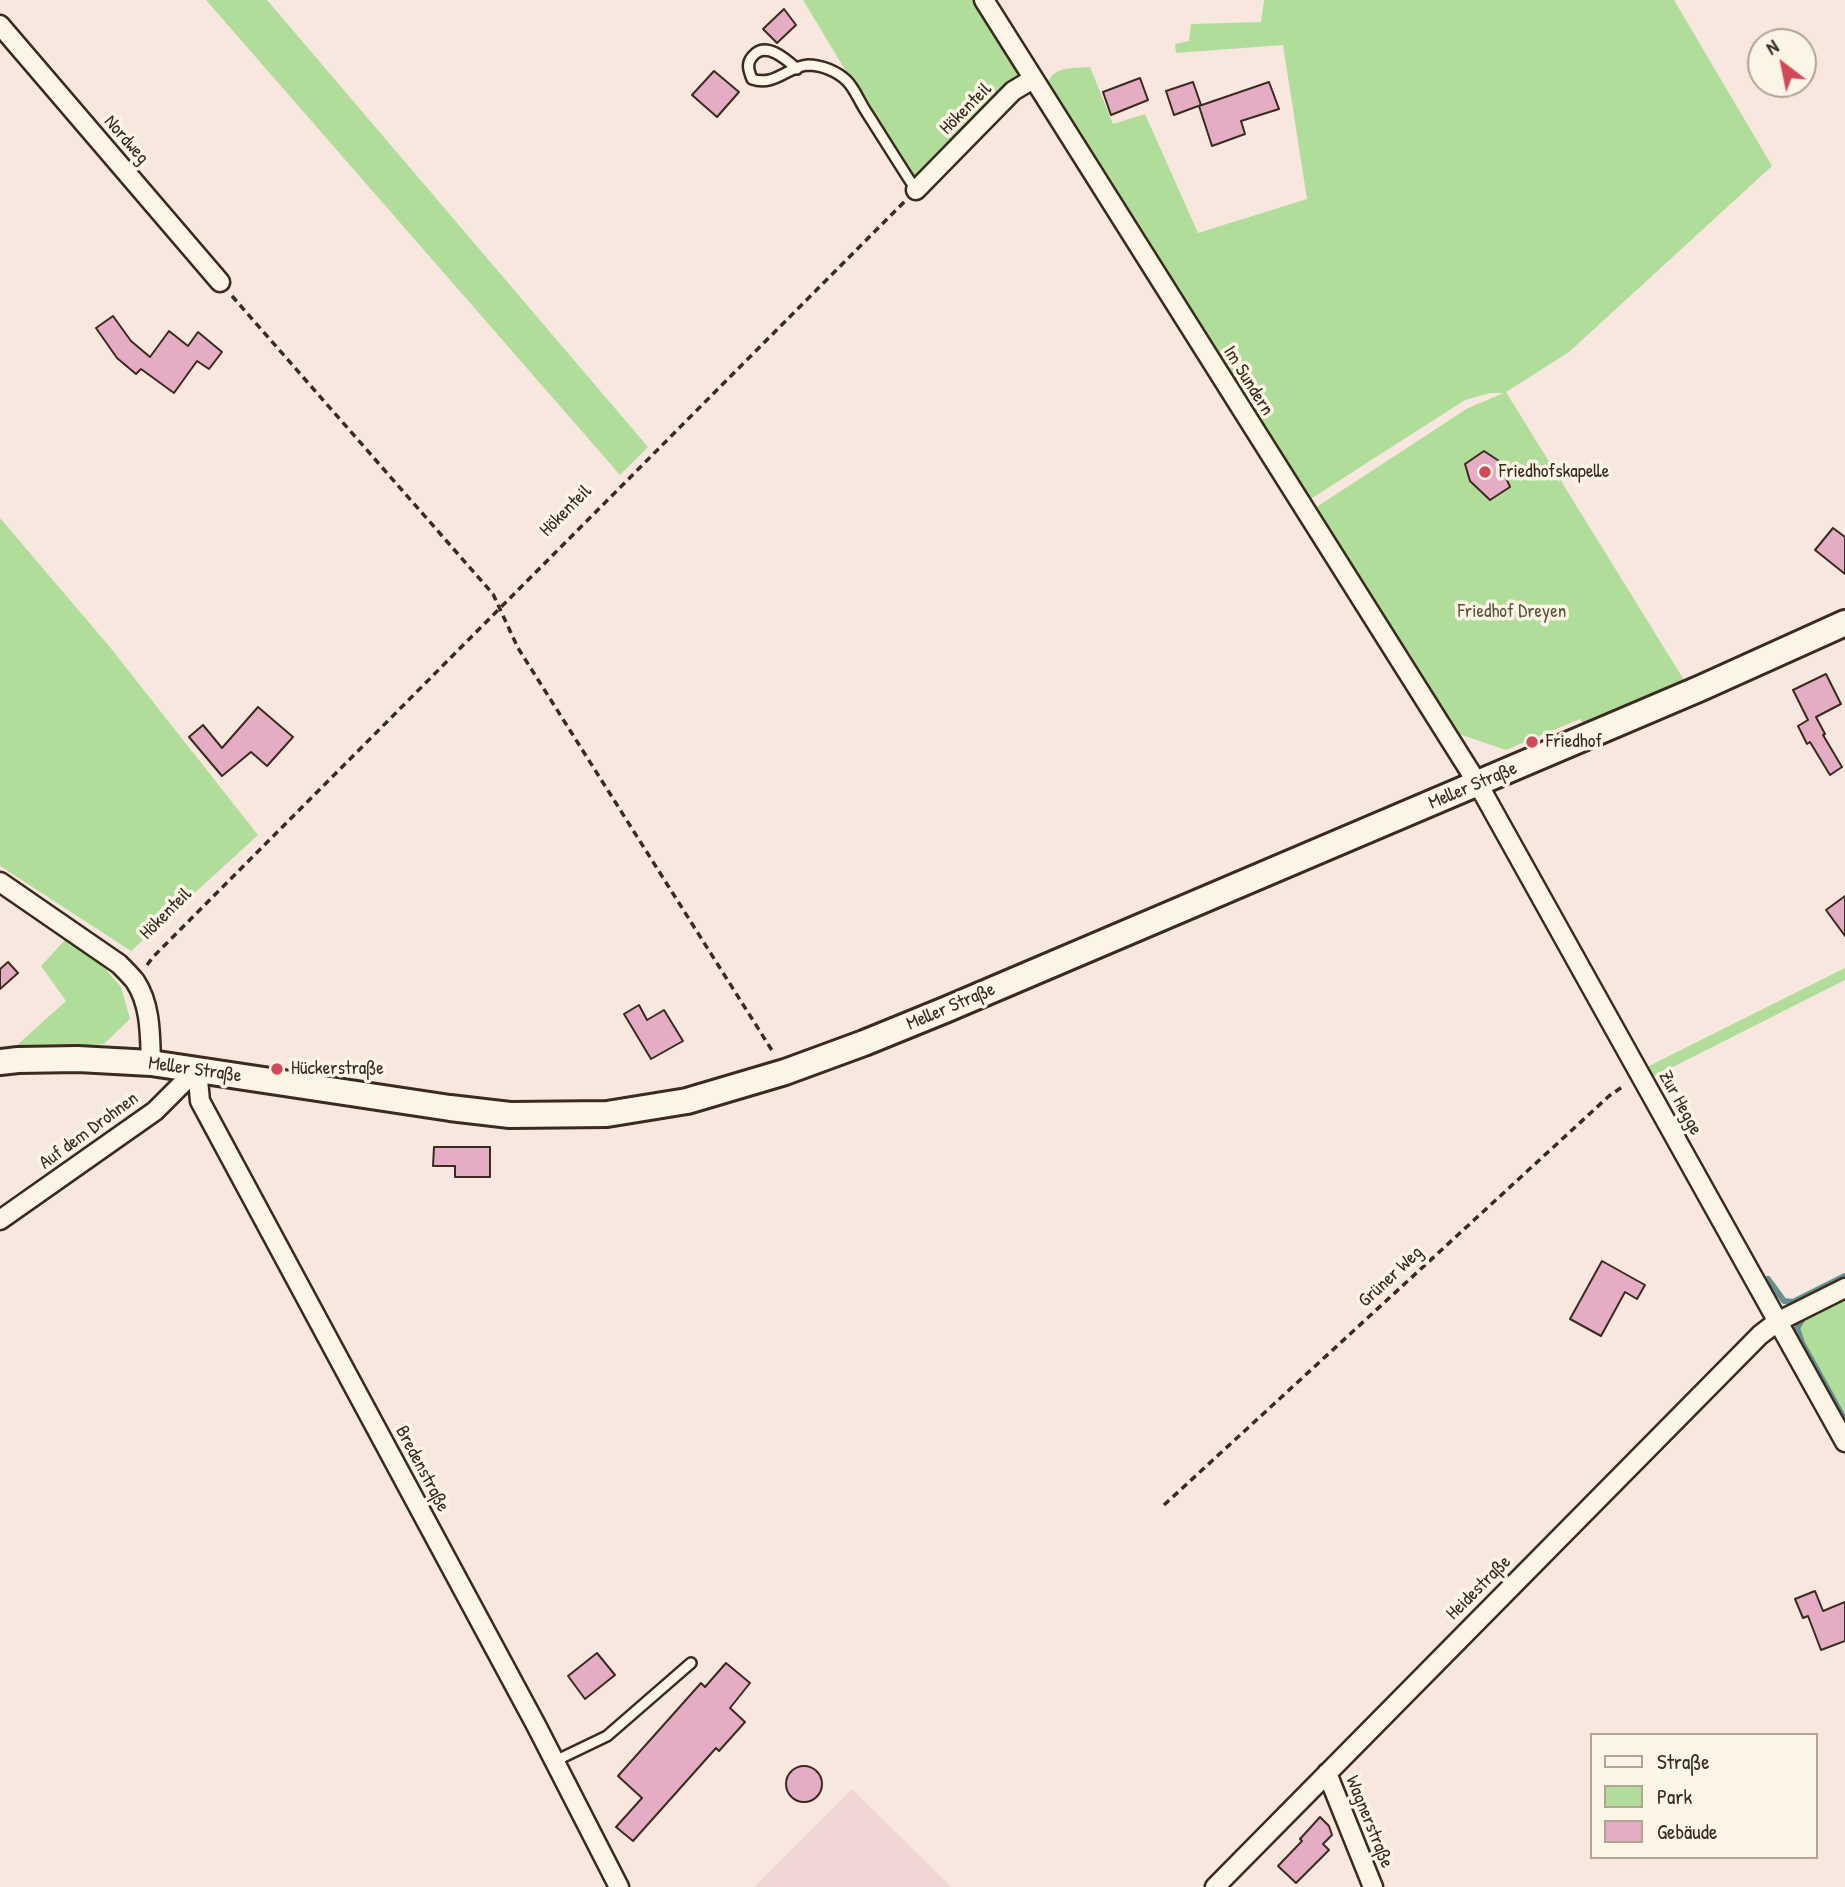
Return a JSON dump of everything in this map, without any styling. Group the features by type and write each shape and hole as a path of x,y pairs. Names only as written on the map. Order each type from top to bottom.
{"main road":[{"name":"Meller Straße","path":"0,1062 78,1059 150,1063 510,1115 607,1114 687,1101 785,1072 945,1010 1701,688 1845,622"}],"street":[{"name":"Im Sundern","path":"984,0 1478,784"},
{"name":"Nordweg","path":"0,25 220,282"},
{"name":"Hökenteil","path":"916,190 1013,91 1033,79"},
{"name":"Zur Hegge","path":"1478,784 1845,1442"},
{"path":"0,882 119,964 135,981 145,1001 150,1028 150,1063"},
{"name":"Auf dem Drohnen","path":"0,1220 155,1111 197,1069"},
{"name":"Bredenstraße","path":"197,1069 201,1101 620,1887"},
{"name":"Heidestraße","path":"1215,1887 1759,1335 1777,1322 1845,1287"},
{"name":"Wagnerstraße","path":"1327,1773 1373,1887"}],"lane":[{"path":"797,69 782,56 762,49 749,60 748,69 752,79 758,81 772,80 797,69 806,65 827,68 846,81 916,190"},
{"path":"555,1761 607,1735 691,1663"}],"path":[{"name":"Hökenteil","path":"135,981 153,957 916,190"},
{"path":"220,282 493,594 518,648 785,1072"},
{"name":"Grüner Weg","path":"1164,1506 1609,1096 1641,1075"}],"shaded area":[{"path":"852,1789 951,1887 754,1887"}],"green space":[{"path":"206,0 267,0 648,447 620,475"},
{"path":"803,0 975,0 1020,73 1018,79 916,182"},
{"name":"Friedhof Dreyen","path":"1264,0 1674,0 1772,166 1569,352 1506,392 1684,680 1583,724 1580,719 1506,750 1456,733 1315,508 1468,408 1504,393 1490,393 1465,400 1309,500 1122,214 1046,86 1058,71 1090,67 1113,124 1145,114 1198,233 1307,199 1283,45 1176,53 1175,44 1189,41 1191,24 1261,22"},
{"path":"0,518 109,646 258,835 131,951 0,866"},
{"path":"66,939 101,964 121,987 130,1019 104,1044 68,1047 16,1046 66,1001 41,966"},
{"path":"1845,968 1845,980 1653,1077 1647,1067"},
{"path":"1845,1299 1845,1413 1794,1325"}],"building":[{"path":"784,9 796,25 777,43 763,29"},
{"path":"714,71 739,92 717,117 692,95"},
{"path":"1140,78 1148,100 1111,115 1103,92"},
{"path":"1193,82 1201,105 1174,115 1166,91"},
{"path":"1269,82 1279,109 1241,121 1245,134 1212,146 1199,106"},
{"path":"113,316 131,341 150,357 169,331 188,346 198,332 222,352 209,369 197,361 174,393 141,369 136,374 117,358 96,328"},
{"name":"Friedhofskapelle","path":"1484,451 1499,461 1510,487 1490,500 1470,481 1465,464"},
{"path":"1833,528 1845,537 1845,574 1815,550"},
{"path":"1826,674 1841,704 1816,717 1842,767 1830,775 1810,742 1807,744 1798,726 1808,720 1793,690"},
{"path":"258,707 293,737 267,766 251,752 222,776 189,737 203,725 222,748"},
{"path":"1845,896 1845,936 1826,910"},
{"path":"8,962 18,973 0,989 0,969"},
{"path":"639,1005 647,1020 664,1010 683,1041 651,1059 624,1014"},
{"path":"434,1147 490,1147 490,1177 455,1177 455,1166 433,1166"},
{"path":"1602,1261 1645,1285 1637,1299 1625,1292 1601,1336 1570,1319"},
{"path":"1815,1591 1823,1611 1845,1602 1845,1641 1821,1650 1808,1616 1803,1618 1795,1599"},
{"path":"597,1653 615,1675 585,1699 568,1676"},
{"path":"726,1663 750,1683 730,1708 745,1722 719,1751 716,1748 633,1841 616,1827 642,1798 618,1776 701,1683 705,1687"},
{"path":"804,1766 817,1771 822,1784 817,1797 804,1802 791,1797 786,1784 791,1771"},
{"path":"1320,1817 1329,1826 1332,1835 1323,1844 1329,1850 1296,1883 1278,1866"}],"waterway":[{"path":"1768,1279 1784,1301 1793,1302 1845,1276"},
{"path":"1802,1320 1797,1328 1802,1343 1845,1420"}],"place":[{"name":"Friedhofskapelle","path":"1485,472"},
{"name":"Friedhof","path":"1532,742"},
{"name":"Hückerstraße","path":"277,1069"}]}
